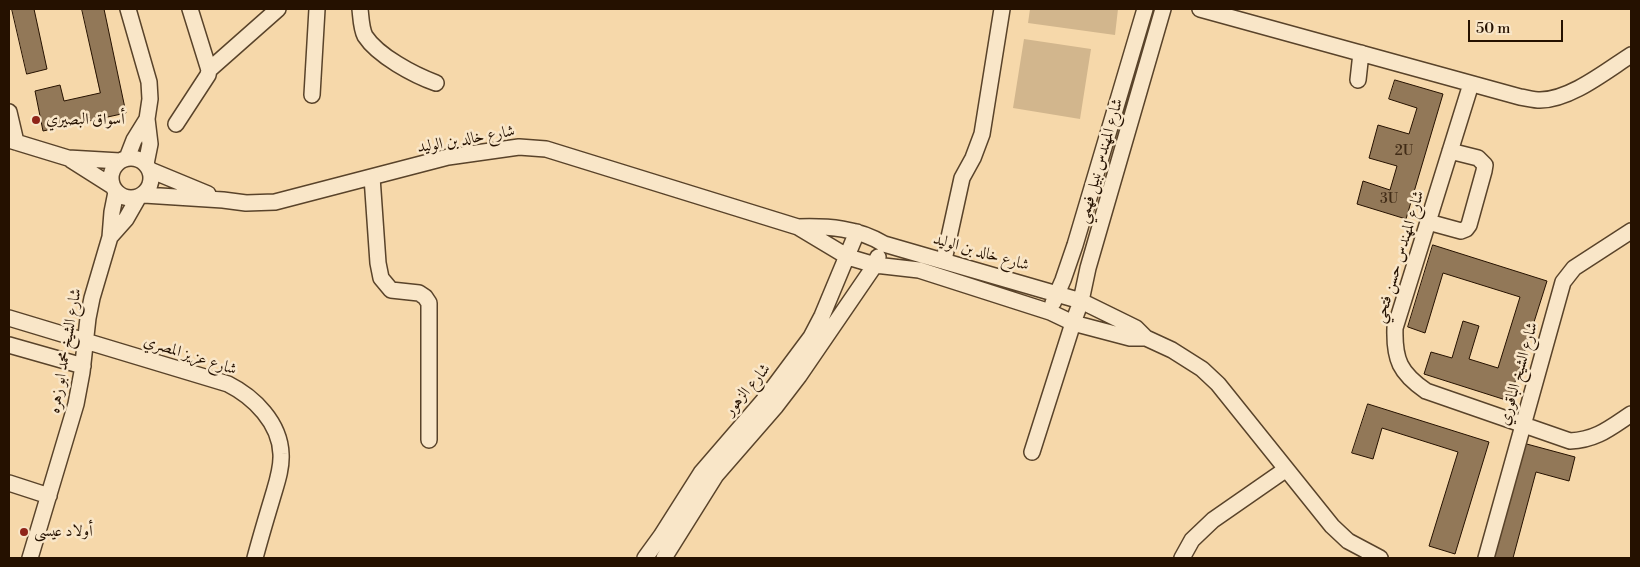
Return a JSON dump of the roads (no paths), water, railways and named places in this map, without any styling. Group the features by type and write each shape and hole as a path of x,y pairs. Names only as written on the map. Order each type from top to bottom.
{"street":[{"path":"68,158 126,198 141,196 148,191 152,181 148,167 150,144 147,120 150,99 149,82 128,9"},
{"path":"176,124 208,75 209,70 190,9"},
{"path":"209,70 278,9"},
{"path":"312,95 317,9"},
{"path":"360,9 365,35 376,47 402,68 436,82"},
{"path":"944,260 962,178 973,158 982,134 1002,9"},
{"name":"شارع المهندس نبيل فهمي","path":"1050,312 1075,245 1145,9"},
{"name":"شارع المهندس نبيل فهمي","path":"1032,452 1081,302 1088,268 1163,9"},
{"path":"1200,9 1471,84 1520,97 1540,100 1559,98 1631,55"},
{"path":"1358,80 1361,53"},
{"name":"شارع المهندس حسن فتحي","path":"1471,84 1395,328 1394,347 1400,365 1411,380 1426,391 1570,441 1598,436 1631,414"},
{"path":"9,112 13,141 68,158 124,160 134,158 148,167"},
{"path":"114,189 111,179 112,172 124,160 147,120"},
{"name":"شارع خالد بن الوليد","path":"141,196 246,203 275,202 448,157 519,147 546,149 798,226 848,257 875,265 919,270 1050,312 1073,323 1130,338 1146,338"},
{"path":"1428,222 1461,231 1469,225 1485,165 1478,158 1450,151"},
{"name":"شارع خالد بن الوليد","path":"148,167 223,200"},
{"path":"372,177 378,263 381,278 391,290 419,293 428,302 429,440"},
{"name":"شارع الشيخ محمد ابو زهره","path":"30,558 76,404 92,298 110,237 114,189"},
{"name":"شارع الشيخ محمد ابو زهره","path":"110,237 121,226 141,196"},
{"name":"شارع خالد بن الوليد","path":"798,226 829,227 871,236 884,244 944,260 1081,302 1136,328 1146,338 1172,350 1202,369 1218,384 1285,470 1332,526 1348,541 1380,558"},
{"name":"شارع الشيخ الباقوري","path":"1486,558 1563,282 1574,268 1631,231"},
{"name":"شارع الزهور","path":"645,558 701,473 764,400 811,337 848,257 857,232"},
{"name":"شارع الزهور","path":"664,558 716,474 800,376 875,265 884,244"},
{"name":"شارع عزيز المصري","path":"9,318 228,384 251,398 262,410 278,435 281,454 278,479 255,558"},
{"path":"9,345 83,366"},
{"path":"1182,558 1192,540 1213,520 1285,470"},
{"path":"9,483 48,496"}],"place":[{"name":"أسواق البصيري","path":"36,120"},
{"name":"أولاد عيسى","path":"24,532"}]}
